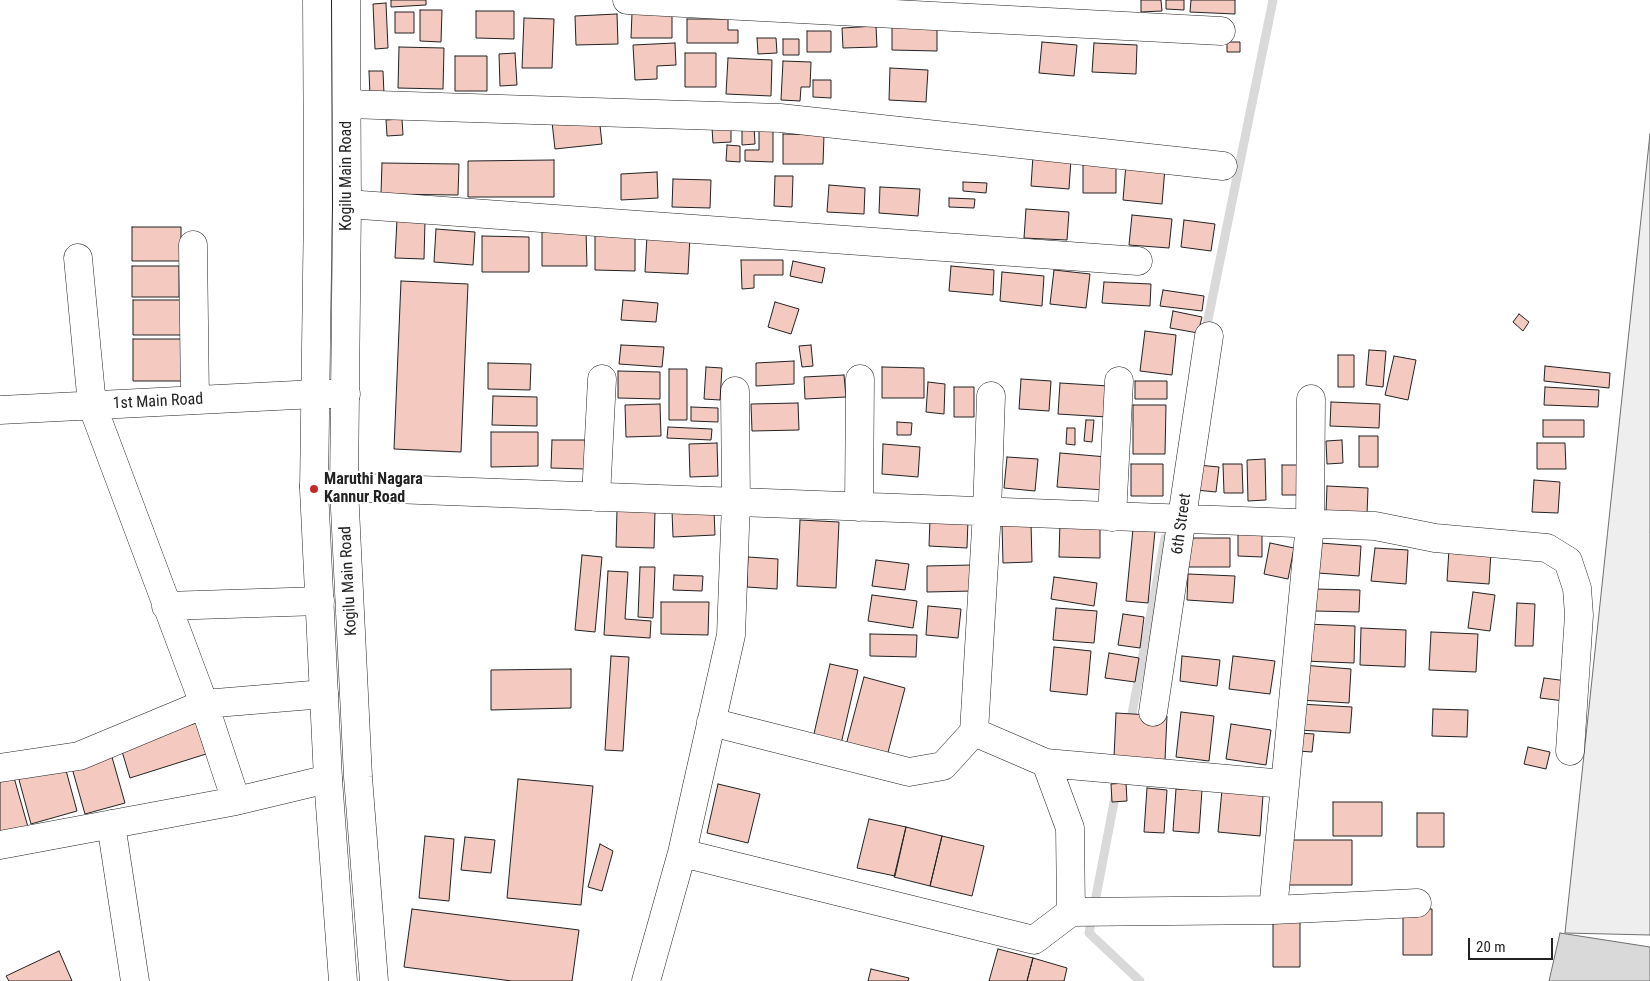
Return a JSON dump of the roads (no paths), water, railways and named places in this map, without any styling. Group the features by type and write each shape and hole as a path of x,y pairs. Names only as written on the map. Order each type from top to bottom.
{"street":[{"name":"Kogilu Main Road","path":"317,0 318,204 314,486 328,779 343,981"},
{"name":"Kogilu Main Road","path":"346,0 347,204 344,488 358,777 374,981"},
{"path":"627,0 1221,31"},
{"path":"347,104 780,118 1223,166"},
{"path":"347,204 1138,261"},
{"path":"193,245 195,400"},
{"path":"78,258 92,406 204,704 236,801"},
{"name":"6th Street","path":"1153,712 1209,336"},
{"path":"596,497 602,379"},
{"path":"859,507 860,379"},
{"path":"1112,517 1119,381"},
{"path":"648,980 682,853 731,635 736,502 735,391"},
{"name":"1st Main Road","path":"0,411 346,394"},
{"path":"711,722 909,772 943,766 974,732 987,512 991,396"},
{"path":"1273,910 1310,524 1311,400"},
{"path":"314,486 1374,526 1435,538 1547,548 1568,561 1577,588 1579,615 1570,751"},
{"path":"166,606 320,601"},
{"path":"0,768 79,756 204,704 324,694"},
{"path":"974,732 1046,763 1284,784"},
{"path":"1046,763 1070,828 1071,912"},
{"path":"0,845 236,801 328,779"},
{"path":"111,824 135,981"},
{"path":"682,853 1034,940 1071,912 1273,910 1417,903"}],"waterway":[{"path":"1205,334 1273,0"},
{"path":"1130,724 1165,538"},
{"path":"1120,771 1089,933 1140,981"}],"place":[{"name":"Maruthi Nagara Kannur Road","path":"314,489"}]}
